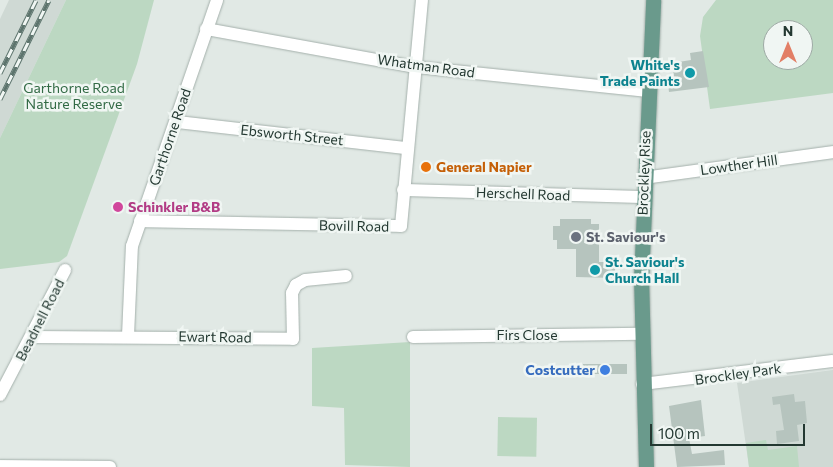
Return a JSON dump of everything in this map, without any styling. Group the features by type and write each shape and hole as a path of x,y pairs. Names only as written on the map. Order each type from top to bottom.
{"main road":[{"name":"Brockley Rise","path":"646,467 641,334 643,197 653,0"}],"street":[{"name":"Garthorne Road","path":"128,336 130,268 140,221 177,122 217,0"},
{"name":"Bovill Road","path":"140,221 401,226 406,148 422,0"},
{"name":"Whatman Road","path":"206,29 416,67 647,91"},
{"name":"Ebsworth Street","path":"177,122 406,148"},
{"name":"Lowther Hill","path":"644,178 833,152"},
{"name":"Herschell Road","path":"403,190 643,197"},
{"name":"Beadnell Road","path":"0,396 65,270"},
{"name":"Ewart Road","path":"32,337 293,338 292,293 296,285 305,280 346,276"},
{"name":"Firs Close","path":"413,338 641,334"},
{"name":"Brockley Park","path":"642,384 833,361"},
{"path":"0,466 110,467"}],"shaded area":[{"path":"9,0 66,0 0,138 0,19"},
{"path":"833,370 833,467 749,467 737,383"}],"green space":[{"name":"Garthorne Road Nature Reserve","path":"66,0 154,0 137,64 67,256 59,262 0,269 0,138"},
{"path":"716,0 833,0 833,93 710,109 700,36 703,17"},
{"path":"410,342 410,467 345,465 344,408 312,406 312,348"},
{"path":"498,417 537,418 536,457 497,456"},
{"path":"766,440 768,450 797,446 799,467 749,467 746,443"}],"building":[{"name":"White's Trade Paints","path":"703,51 709,87 669,92 668,84 675,83 672,63 691,60 690,53"},
{"path":"560,219 591,219 591,224 599,224 599,262 615,262 615,278 576,277 576,249 557,249 557,240 553,240 553,226 560,226"},
{"name":"Costcutter","path":"583,364 627,364 627,374 583,374"},
{"path":"794,394 795,402 805,401 807,423 797,425 799,441 777,444 776,431 784,430 780,404 773,405 772,397"},
{"path":"701,400 705,436 689,438 692,454 724,450 725,465 677,467 669,406"}],"railway":[{"path":"0,73 36,0"},
{"path":"0,99 49,0"}],"place":[{"name":"White's Trade Paints","path":"690,73"},
{"name":"General Napier","path":"426,167"},
{"name":"Schinkler B&B","path":"118,207"},
{"name":"St. Saviour's","path":"576,237"},
{"name":"St. Saviour's Church Hall","path":"595,270"},
{"name":"Costcutter","path":"605,370"}]}
